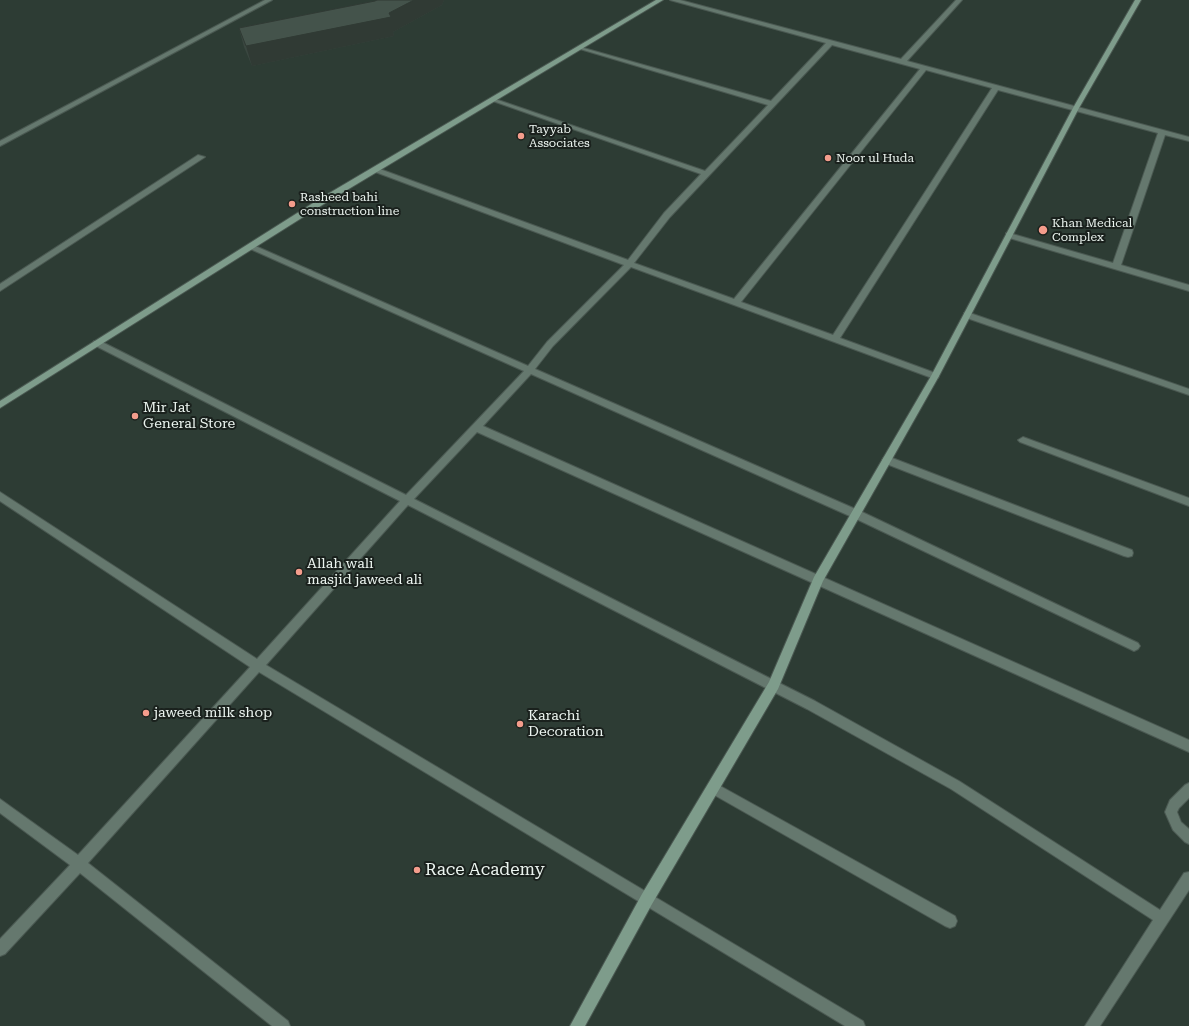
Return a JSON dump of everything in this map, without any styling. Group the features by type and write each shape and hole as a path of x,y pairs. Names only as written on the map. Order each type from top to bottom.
{"street":[{"path":"0,144 269,0"},
{"path":"0,405 374,170 582,48 660,0"},
{"path":"673,0 997,86 1189,139"},
{"path":"903,61 959,0"},
{"path":"578,1026 647,899 774,685 818,580 935,376 1076,108 1138,0"},
{"path":"0,949 79,864 407,500 530,370 550,344 630,262 668,215 831,42"},
{"path":"582,48 773,104"},
{"path":"736,302 925,67"},
{"path":"835,339 997,86"},
{"path":"493,100 707,174"},
{"path":"1116,267 1162,132"},
{"path":"0,288 200,156"},
{"path":"374,170 630,262 935,376"},
{"path":"1009,235 1189,288"},
{"path":"250,247 856,514 1134,646"},
{"path":"967,315 1189,392"},
{"path":"97,343 774,685 955,785 1163,919"},
{"path":"476,427 1189,746"},
{"path":"1023,440 1189,502"},
{"path":"887,460 1128,553"},
{"path":"0,496 258,666 858,1026"},
{"path":"713,788 950,921"},
{"path":"1189,789 1174,804 1171,812 1177,826 1189,838"},
{"path":"0,805 79,864 283,1026"},
{"path":"1092,1026 1189,878"}],"building":[{"path":"414,0 389,13 391,17 246,46 239,28 375,1"}],"place":[{"name":"Tayyab Associates","path":"521,136"},
{"name":"Noor ul Huda","path":"828,158"},
{"name":"Rasheed bahi construction line","path":"292,204"},
{"name":"Khan Medical Complex","path":"1043,230"},
{"name":"Mir Jat General Store","path":"135,416"},
{"name":"Allah wali masjid jaweed ali","path":"299,572"},
{"name":"jaweed milk shop","path":"146,713"},
{"name":"Karachi Decoration","path":"520,724"},
{"name":"Race Academy","path":"417,870"}]}
